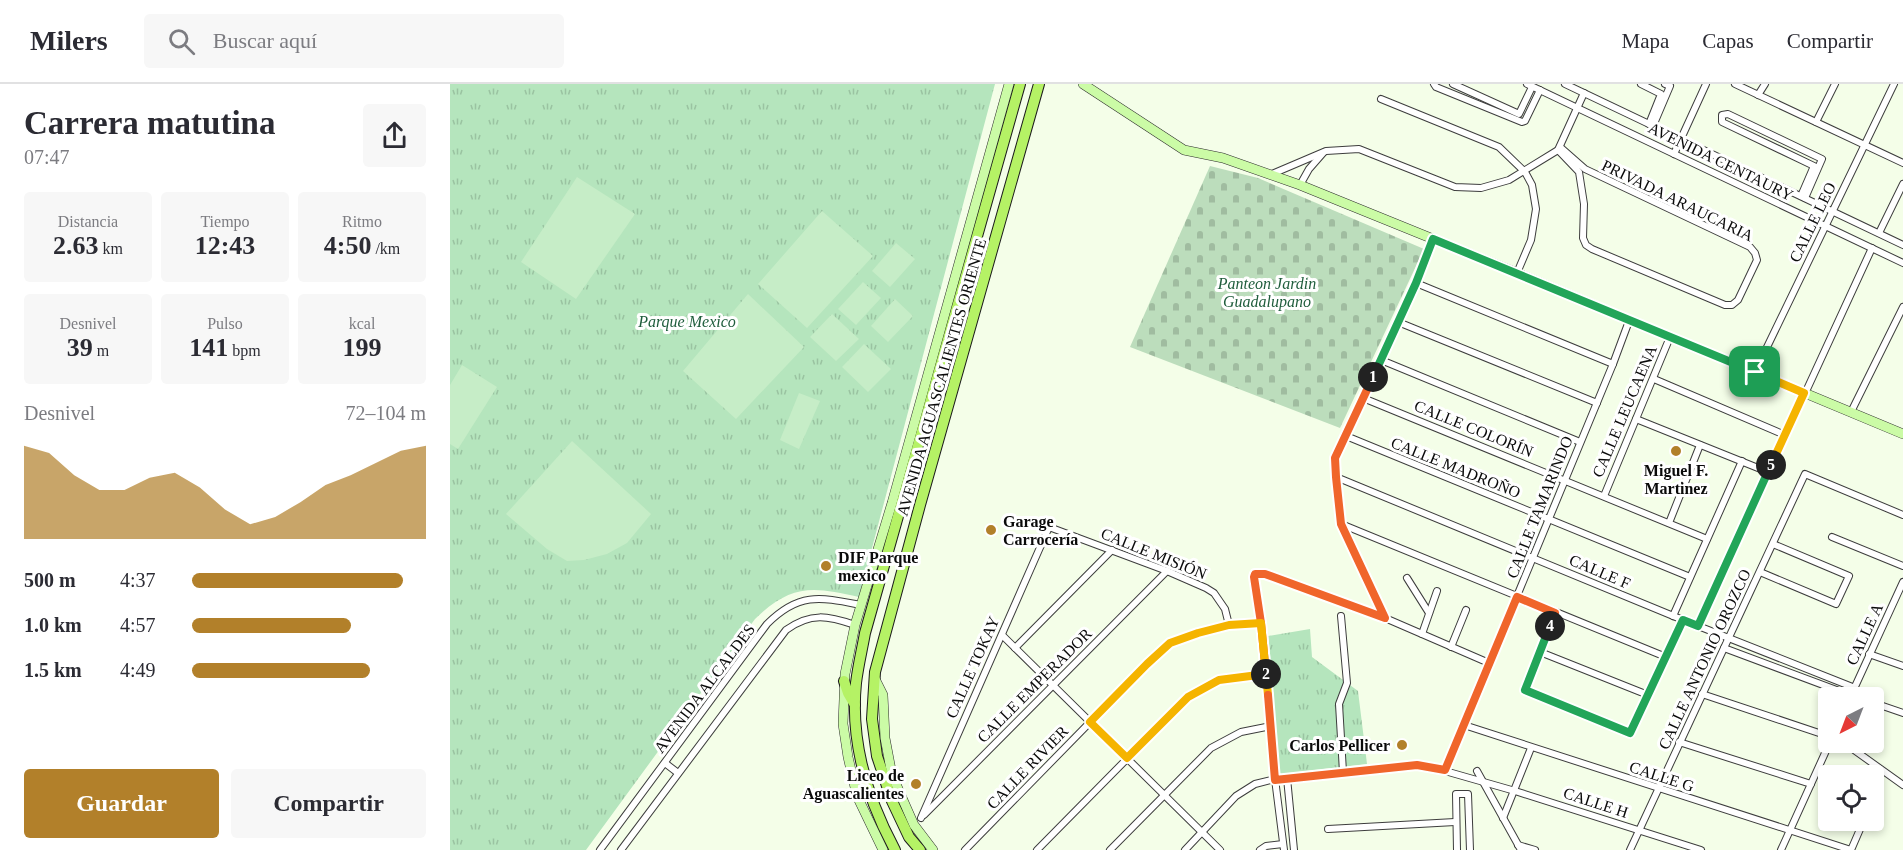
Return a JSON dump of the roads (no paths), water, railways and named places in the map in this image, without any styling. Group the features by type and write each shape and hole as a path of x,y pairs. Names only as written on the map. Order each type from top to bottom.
{"main road":[{"name":"AVENIDA AGUASCALIENTES ORIENTE","path":"895,850 879,820 866,786 858,752 856,684 865,633 1020,84"},
{"name":"AVENIDA AGUASCALIENTES ORIENTE","path":"920,850 909,837 892,801 877,756 872,719 875,679 890,615 1039,84"},
{"path":"982,180 988,196"},
{"path":"928,410 946,414"},
{"path":"896,489 908,482"},
{"path":"844,681 856,705"}],"street":[{"path":"1083,84 1184,150 1223,158 1300,185 1517,273 1903,435"},
{"path":"1434,84 1436,87 1522,122 1525,121 1540,90"},
{"path":"1453,84 1519,114 1530,85"},
{"name":"AVENIDA CENTAURY","path":"1564,84 1903,245"},
{"path":"1641,84 1661,94 1651,125"},
{"path":"1651,125 1670,86 1665,84"},
{"path":"1674,154 1706,84"},
{"path":"1735,84 1903,163"},
{"path":"1758,95 1764,84"},
{"path":"1816,122 1835,84"},
{"name":"CALLE LEO","path":"1755,372 1894,84"},
{"name":"AVENIDA CENTAURY","path":"1530,85 1903,263"},
{"name":"AVENIDA AGUASCALIENTES ORIENTE","path":"883,850 857,796 848,757 843,724 844,681 855,625 896,489 1007,87"},
{"path":"1272,174 1326,151 1359,148 1455,187 1481,188 1509,180 1559,149 1584,93"},
{"path":"1381,99 1498,147 1525,172 1532,185 1536,209 1530,240 1517,273"},
{"path":"1728,114 1822,159 1803,197 1814,166 1722,122 1720,119 1722,115 1728,114"},
{"name":"PRIVADA ARAUCARIA","path":"1559,149 1582,170 1750,247 1755,253 1756,260 1738,300 1732,305 1725,305 1586,245 1583,238 1582,170"},
{"path":"1300,185 1309,169 1326,151"},
{"path":"1879,233 1903,184"},
{"path":"1385,618 1341,524 1335,458 1416,283 1433,239"},
{"path":"1698,626 1872,248"},
{"path":"1416,283 1613,364"},
{"path":"1851,412 1903,307"},
{"name":"CALLE TAMARINDO","path":"1445,770 1629,321"},
{"path":"1398,322 1597,403"},
{"name":"CALLE LEUCAENA","path":"1604,496 1670,337"},
{"path":"1381,360 1580,442"},
{"path":"1653,379 1785,435"},
{"name":"CALLE COLORÍN","path":"1363,398 1707,539"},
{"path":"1636,419 1768,472"},
{"name":"CALLE MADROÑO","path":"1346,436 1690,577"},
{"path":"1669,523 1700,445"},
{"path":"1673,616 1742,461"},
{"name":"CALLE ANTONIO OROZCO","path":"1630,850 1805,474 1903,515"},
{"name":"CALLE F","path":"1336,477 1851,687"},
{"path":"1341,524 1666,657"},
{"name":"CALLE MISIÓN","path":"1049,527 1167,571 1214,593 1225,609 1229,625"},
{"name":"CALLE TOKAY","path":"917,821 1049,527"},
{"path":"1832,537 1903,566"},
{"path":"1760,572 1836,604 1849,576 1773,544"},
{"path":"1016,648 1112,550"},
{"name":"CALLE EMPERADOR","path":"917,821 1167,571"},
{"path":"1260,850 1266,846 1283,847 1255,574 1265,574 1385,618 1490,663"},
{"path":"1407,578 1429,613"},
{"name":"CALLE A","path":"1854,687 1901,591 1903,582"},
{"path":"1422,634 1437,591"},
{"name":"AVENIDA ALCALDES","path":"600,850 767,624 781,610 797,602 818,598 861,605"},
{"path":"1451,647 1466,610"},
{"path":"1555,613 1525,690 1630,733 1683,620"},
{"path":"1341,616 1347,683 1339,704 1343,772"},
{"name":"AVENIDA ALCALDES","path":"621,850 786,630 798,621 810,617 832,618 855,625"},
{"name":"CALLE RIVIER","path":"965,850 1170,643 1229,625 1261,623"},
{"path":"1002,635 1220,850"},
{"path":"1724,648 1827,687"},
{"path":"1540,651 1648,695"},
{"path":"1869,654 1903,666"},
{"path":"1037,850 1188,697 1219,680 1266,674"},
{"path":"875,679 883,695 885,738 892,776 933,850"},
{"path":"1701,694 1818,733"},
{"path":"1884,706 1903,713"},
{"name":"CALLE G","path":"1464,725 1851,850"},
{"path":"1110,850 1211,748 1241,732 1271,726"},
{"path":"1679,742 1811,784"},
{"path":"1503,819 1531,748"},
{"path":"1780,850 1825,753"},
{"path":"1858,753 1903,785"},
{"path":"665,763 678,773"},
{"name":"CALLE H","path":"1185,850 1236,796 1255,784 1287,778 1417,765 1445,770 1701,850"},
{"path":"1477,771 1520,847 1535,850"},
{"path":"1287,778 1294,850"},
{"path":"1457,850 1456,794 1468,794 1470,850"},
{"path":"1328,829 1455,822"},
{"path":"1851,850 1859,831"}],"place":[{"name":"Miguel F. Martinez","path":"1676,451"},
{"name":"Garage Carrocería","path":"991,530"},
{"name":"DIF Parque mexico","path":"826,566"},
{"name":"Carlos Pellicer","path":"1402,745"},
{"name":"Liceo de Aguascalientes","path":"916,784"}],"park label":[{"name":"Panteon Jardin Guadalupano","path":"1267,292"},
{"name":"Parque Mexico","path":"687,321"}]}
